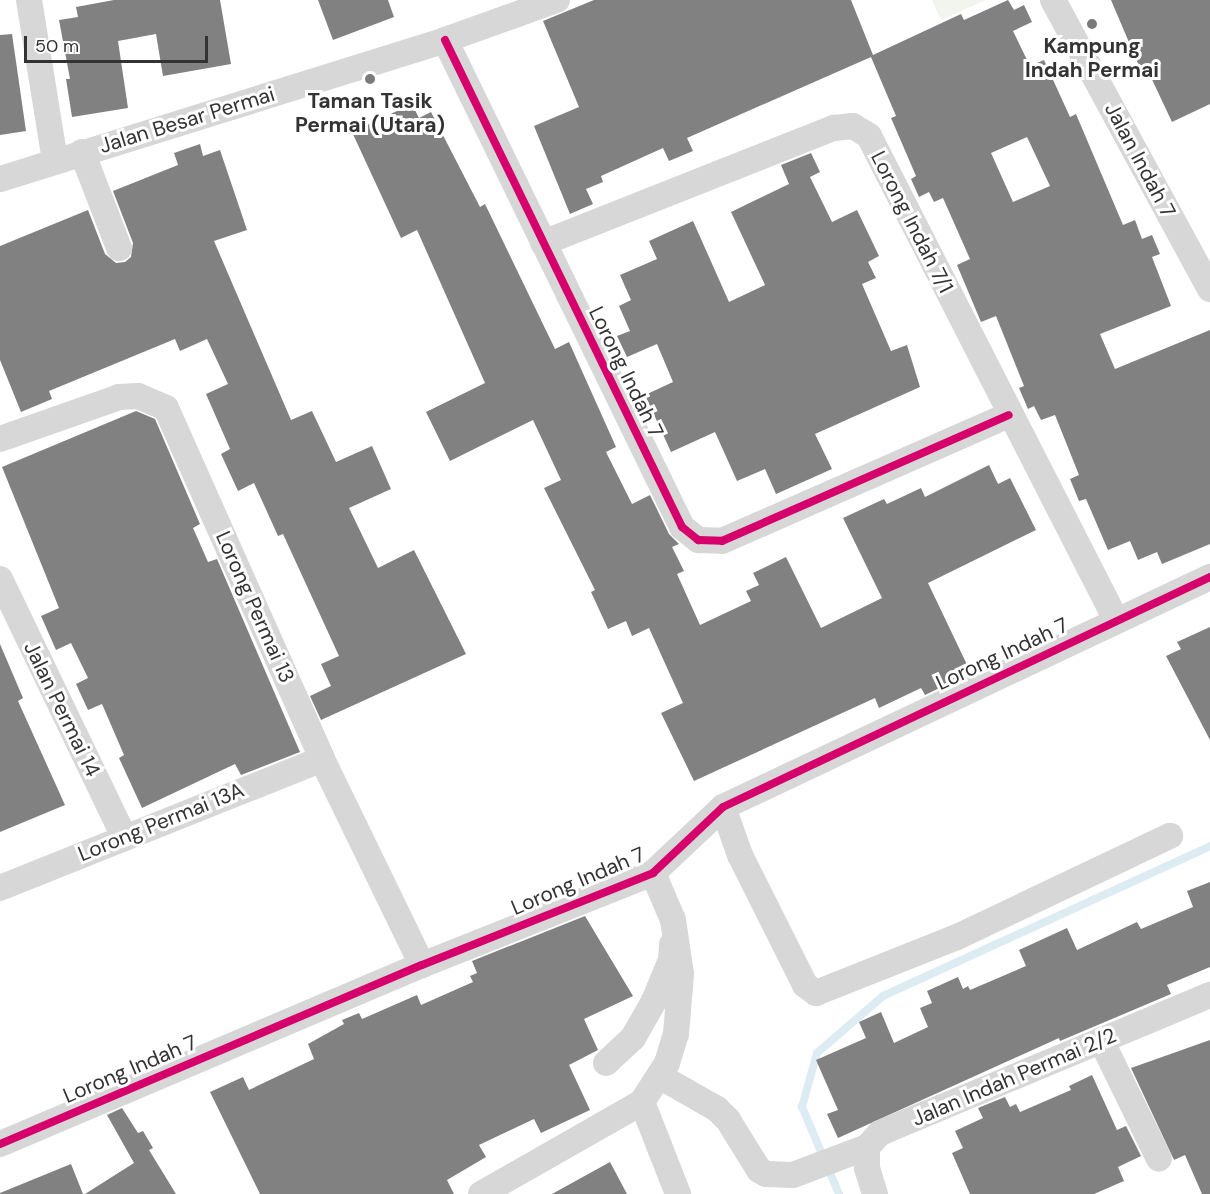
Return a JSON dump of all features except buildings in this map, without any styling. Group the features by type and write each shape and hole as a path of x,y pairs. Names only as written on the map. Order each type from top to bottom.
{"street":[{"path":"29,0 55,160"},
{"name":"Jalan Besar Permai","path":"0,179 445,40 557,0"},
{"name":"Jalan Indah 7","path":"1053,0 1210,289"},
{"name":"Lorong Indah 7","path":"445,40 682,527 698,540 723,541 1009,415"},
{"name":"Lorong Indah 7/1","path":"543,243 834,128 853,126 869,136 1009,415 1116,620"},
{"path":"82,152 119,248"},
{"name":"Lorong Permai 13","path":"0,439 119,397 138,396 162,404 322,759 422,964"},
{"name":"Lorong Indah 7","path":"0,1144 422,964 653,873 723,807 1210,577"},
{"name":"Jalan Permai 14","path":"0,579 124,837"},
{"name":"Lorong Permai 13A","path":"0,888 322,759"},
{"path":"723,807 740,855 805,985 816,993 957,937 1170,836"},
{"path":"481,1194 642,1102 659,1076 676,1034 680,1003 679,943 673,920 653,873"},
{"path":"606,1063 633,1038 654,1001 671,960 673,920"},
{"name":"Jalan Indah Permai 2/2","path":"659,1076 728,1120 759,1170 776,1176 806,1171 835,1161 867,1147 880,1133 1210,995"},
{"path":"1101,1041 1159,1159"},
{"path":"642,1102 678,1194"},
{"path":"867,1147 867,1168 875,1194"}],"shaded area":[{"path":"932,0 986,0 941,20"}],"waterway":[{"path":"839,1194 802,1107 817,1053 883,996 1210,846"}],"cycle path":[{"path":"445,40 682,527 698,540 722,541 1009,415"},
{"path":"0,1144 422,965 653,873 723,807 1210,577"}],"place":[{"name":"Kampung Indah Permai","path":"1092,24"},
{"name":"Taman Tasik Permai (Utara)","path":"370,79"}]}
